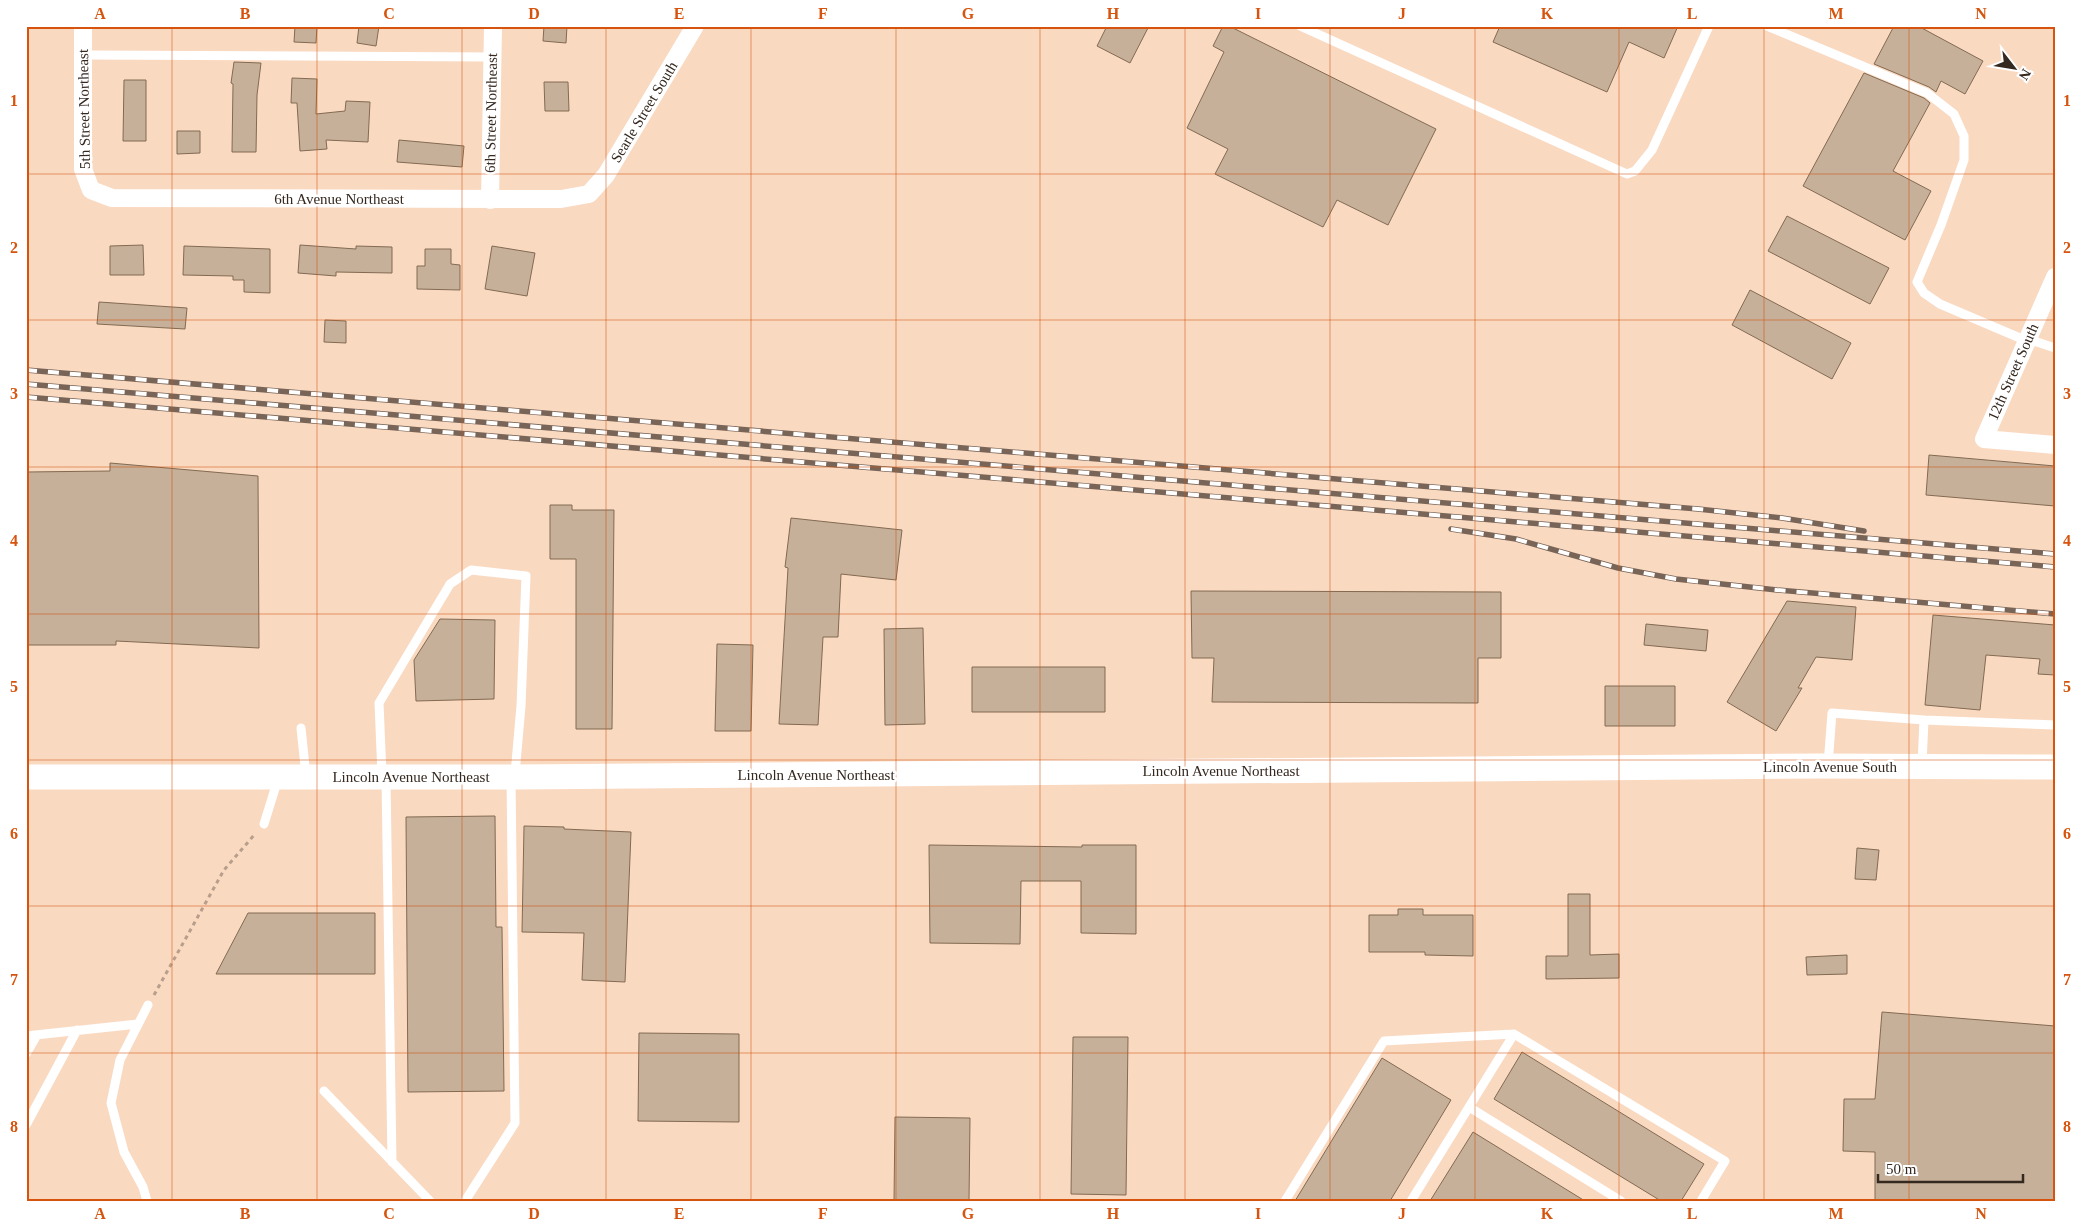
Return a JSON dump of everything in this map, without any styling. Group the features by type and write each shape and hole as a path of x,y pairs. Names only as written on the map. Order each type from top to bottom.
{"street":[{"name":"5th Street Northeast","path":"83,26 83,169 91,190"},
{"name":"6th Street Northeast","path":"490,200 493,26"},
{"name":"Searle Street South","path":"589,194 606,175 695,26"},
{"name":"6th Avenue Northeast","path":"91,190 112,198 490,200 562,199 589,194"},
{"name":"12th Street South","path":"2055,277 1984,438 2055,445"},
{"name":"Lincoln Avenue South","path":"1606,768 1828,766 2055,768"},
{"name":"Lincoln Avenue Northeast","path":"26,777 513,777 1606,768"}],"lane":[{"path":"1300,26 1627,174 1635,171 1652,150 1709,26"},
{"path":"1767,26 1926,93 1954,114 1964,136 1964,160 1941,225 1917,282 1924,293 1940,304 2027,341 2055,348"},
{"path":"83,55 492,57"},
{"path":"392,1162 384,776 379,703 450,584 472,570 526,576 520,706 513,777 515,1123 465,1201"},
{"path":"1828,766 1832,713 1924,720 2055,725"},
{"path":"1921,767 1924,720"},
{"path":"301,728 306,777"},
{"path":"264,824 278,776"},
{"path":"147,1201 143,1187 124,1152 111,1103 120,1060 148,1005"},
{"path":"26,1036 138,1024"},
{"path":"26,1125 77,1030"},
{"path":"1411,1201 1514,1034"},
{"path":"1285,1201 1384,1041 1514,1034 1725,1161 1701,1201"},
{"path":"26,1054 37,1035"},
{"path":"324,1091 430,1201"},
{"path":"1469,1108 1621,1201"}],"path":[{"path":"148,1005 224,870 264,824"}],"building":[{"path":"295,26 317,26 316,43 294,42"},
{"path":"359,26 379,26 376,46 357,43"},
{"path":"544,26 567,26 566,43 543,41"},
{"path":"1107,26 1149,26 1130,63 1097,46"},
{"path":"1223,26 1229,26 1436,129 1388,225 1337,200 1323,227 1215,174 1228,149 1187,128 1224,52 1213,46"},
{"path":"1500,26 1678,26 1664,58 1629,42 1607,92 1493,42"},
{"path":"1894,26 1918,26 1983,61 1965,94 1941,81 1936,92 1929,87 1874,64"},
{"path":"234,62 261,63 257,95 256,152 232,152 233,84 231,83"},
{"path":"1864,73 1924,98 1930,103 1893,171 1931,191 1905,240 1803,186"},
{"path":"292,78 317,79 316,114 345,111 346,101 370,102 368,142 326,140 327,149 300,151 297,103 291,103"},
{"path":"124,80 146,80 146,141 123,141"},
{"path":"544,82 568,82 569,111 545,111"},
{"path":"177,131 200,131 200,153 177,154"},
{"path":"399,140 464,146 462,167 397,162"},
{"path":"1787,216 1889,268 1870,304 1768,251"},
{"path":"143,245 144,275 110,275 110,246"},
{"path":"300,245 356,249 356,246 392,247 392,273 336,272 336,276 298,273"},
{"path":"184,246 270,249 270,293 244,292 244,280 233,280 233,276 183,275"},
{"path":"492,246 535,253 527,296 485,289"},
{"path":"425,249 451,249 451,264 460,265 460,290 417,289 417,266 425,266"},
{"path":"1750,290 1851,343 1832,379 1732,325"},
{"path":"99,302 187,308 185,329 97,324"},
{"path":"325,320 346,321 346,343 324,342"},
{"path":"1929,455 2055,466 2055,506 1926,495"},
{"path":"110,463 258,476 259,648 116,641 116,645 26,645 26,472 110,471"},
{"path":"550,505 572,505 572,510 614,510 612,729 576,729 576,559 550,559"},
{"path":"791,518 902,530 896,580 841,574 838,637 823,637 818,725 779,724 788,568 785,567"},
{"path":"1191,591 1501,592 1501,658 1478,658 1478,703 1212,702 1214,658 1192,658"},
{"path":"1787,601 1856,607 1852,660 1816,657 1798,688 1802,688 1776,731 1727,702"},
{"path":"1933,615 2055,625 2055,675 2038,674 2040,659 1986,655 1980,710 1925,705"},
{"path":"440,619 495,620 494,699 416,701 414,660"},
{"path":"1646,624 1708,630 1706,651 1644,645"},
{"path":"923,628 925,724 885,725 884,629"},
{"path":"717,644 753,645 751,731 715,731"},
{"path":"972,667 1105,667 1105,712 972,712"},
{"path":"1605,686 1675,686 1675,726 1605,726"},
{"path":"495,816 496,927 502,927 504,1091 408,1092 406,817"},
{"path":"524,826 631,832 625,982 582,980 584,933 522,932"},
{"path":"929,845 1082,847 1082,845 1136,845 1136,934 1081,933 1081,881 1021,881 1020,944 930,943"},
{"path":"1857,848 1879,850 1876,880 1855,879"},
{"path":"1568,894 1590,894 1590,955 1619,954 1619,978 1546,979 1546,956 1568,956"},
{"path":"1398,909 1423,909 1423,915 1473,915 1473,956 1425,955 1425,952 1369,952 1369,915 1398,915"},
{"path":"248,913 375,913 375,974 216,974"},
{"path":"1847,955 1847,974 1807,975 1806,957"},
{"path":"1882,1012 2055,1026 2055,1201 1875,1201 1875,1152 1843,1151 1844,1099 1875,1099"},
{"path":"639,1033 739,1034 739,1122 638,1121"},
{"path":"1073,1037 1128,1037 1126,1195 1071,1194"},
{"path":"1522,1052 1704,1164 1681,1201 1661,1201 1494,1099"},
{"path":"1382,1058 1451,1100 1390,1201 1295,1201"},
{"path":"895,1117 970,1118 969,1201 894,1201"},
{"path":"1473,1132 1585,1201 1430,1201"}],"railway":[{"path":"26,370 1698,509 1782,518 1864,531"},
{"path":"26,384 2055,554"},
{"path":"26,397 2055,567"},
{"path":"1451,529 1516,539 1618,568 1676,579 1777,590 2055,614"}]}
